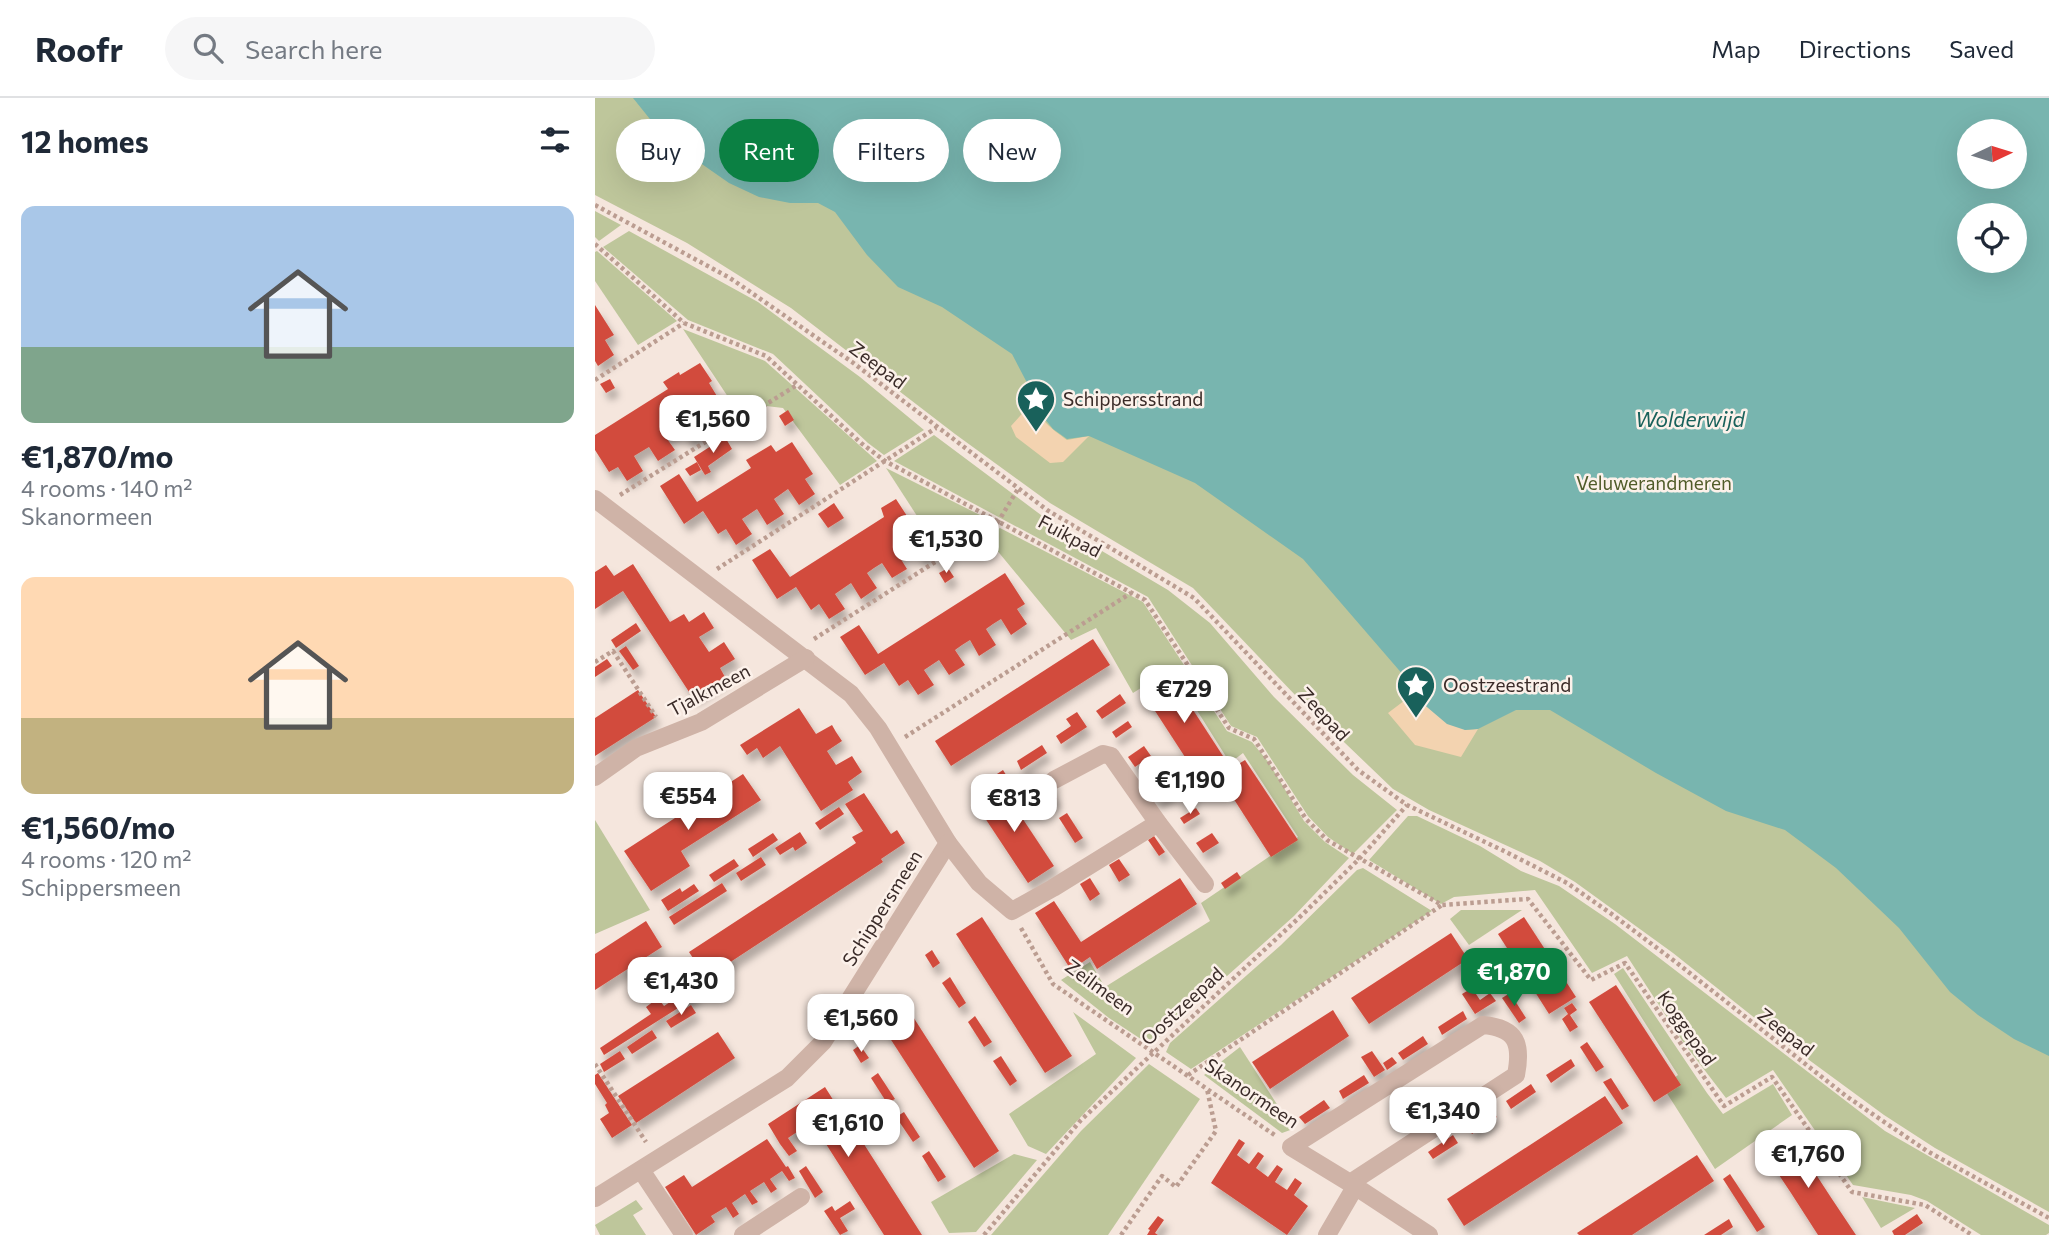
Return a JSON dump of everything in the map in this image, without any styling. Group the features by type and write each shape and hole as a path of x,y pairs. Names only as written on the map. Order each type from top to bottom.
{"street":[{"name":"Schippersmeen","path":"595,1198 787,1078 823,1042 949,843 878,728 851,694 702,579 601,508"},
{"name":"Tjalkmeen","path":"595,777 636,748 701,722 801,655"},
{"path":"1054,780 1103,754 1111,755 1158,823 1206,884"},
{"path":"949,843 979,883 1012,911 1158,823"},
{"name":"Skanormeen","path":"1291,1147 1483,1026 1500,1027 1518,1044 1520,1054 1515,1075 1353,1185 1327,1235"},
{"path":"1291,1147 1429,1235"},
{"path":"641,1170 684,1235"},
{"path":"743,1235 801,1197"}],"path":[{"name":"Zeepad","path":"595,205 730,278 852,362 1047,510 1194,598 1358,770 1407,805 1567,883 1677,963 1846,1096 1927,1151 2049,1218"},
{"name":"Fuikpad","path":"595,244 684,324 766,356 861,443 885,461 1145,600 1229,728 1254,739 1306,819 1327,840 1359,859"},
{"path":"595,380 684,324"},
{"path":"601,508 797,385"},
{"path":"702,579 937,428"},
{"path":"801,655 998,522 1018,489"},
{"path":"890,747 1132,593"},
{"path":"595,662 613,651 667,735"},
{"name":"Oostzeepad","path":"984,1235 1081,1119 1359,859 1407,805"},
{"path":"1188,1075 1442,905 1359,859"},
{"name":"Koggepad","path":"1442,905 1528,899 1591,980 1625,963 1724,1106 1772,1077 1852,1192 1925,1205 1972,1235"},
{"name":"Zeilmeen","path":"1012,911 1053,984 1154,1051"},
{"name":"Skanormeen","path":"1154,1051 1291,1147"},
{"path":"595,1064 657,1159"},
{"path":"1121,1235 1162,1176 1176,1187 1216,1131 1207,1088"}],"green space":[{"name":"Wolderwijd","path":"595,98 2049,98 2049,1212 1935,1148 1884,1115 1790,1046 1673,953 1575,882 1540,861 1429,810 1393,789 1297,697 1193,588 1050,503 791,308 687,243 595,195"},
{"path":"595,211 621,225 599,241 595,237"},
{"path":"629,231 758,302 860,377 924,430 884,455 773,354 688,320 603,247"},
{"path":"597,251 677,321 638,345 595,281"},
{"path":"683,329 765,361 877,461 840,485 783,408 758,405 740,415"},
{"path":"934,435 1041,515 1168,590 1210,623 1274,697 1353,775 1397,810 1353,854 1328,837 1308,816 1257,737 1231,726 1148,597 894,461"},
{"path":"886,468 992,521 941,553"},
{"path":"1000,528 1143,602 1227,731 1252,742 1269,763 1304,821 1325,842 1349,858 1294,916 1150,1045 1109,1018 1061,980 1090,962 1105,987 1210,921 1201,903 1298,837 1243,753 1230,763 1171,669 1133,693 1096,628 1071,640 986,537"},
{"path":"1408,816 1417,816 1480,846 1521,871 1559,886 1615,924 1885,1131 2049,1225 2049,1233 1981,1235 1927,1201 1911,1195 1853,1185 1773,1070 1726,1098 1683,1042 1627,956 1592,973 1535,890 1454,897 1441,904 1369,860"},
{"path":"595,820 650,910 595,934"},
{"path":"1363,868 1432,911 1191,1069 1166,1052 1170,1043 1281,945 1357,870"},
{"path":"1461,910 1522,910 1469,945 1450,919"},
{"path":"1623,968 1723,1114 1773,1084 1792,1115 1715,1169 1663,1087 1678,1075 1614,974"},
{"path":"1073,1012 1136,1058 1046,1154 1028,1146 1009,1114 1096,1054"},
{"path":"1240,1047 1293,1129 1282,1133 1204,1075"},
{"path":"1149,1064 1200,1099 1108,1235 991,1235 1081,1131"},
{"path":"1014,1154 1037,1160 976,1232 949,1233 931,1202"},
{"path":"1862,1197 1915,1208 1881,1228"},
{"path":"636,1200 643,1209 633,1215 646,1235 600,1235 595,1225"}],"sand":[{"name":"Schippersstrand","path":"1035,399 1038,412 1067,440 1089,436 1063,462 1050,463 1016,437 1011,426"},
{"name":"Oostzeestrand","path":"1417,691 1465,730 1478,729 1461,757 1415,745 1388,713"}],"water":[{"name":"Wolderwijd","path":"633,98 2049,98 2049,1056 2014,1039 1950,992 1899,928 1836,868 1785,830 1726,811 1550,710 1516,710 1478,729 1465,730 1447,724 1421,702 1417,691 1303,559 1195,483 1089,436 1067,439 1053,429 1036,408 1035,398 1012,354 942,307 898,287 867,255 835,212 818,203 790,203 759,197 728,182 819,182 819,119 719,119 719,176 705,166 705,119 650,119"}],"building":[{"path":"595,305 614,335 605,340 614,355 598,366 595,361"},
{"path":"700,363 729,416 721,421 713,408 698,416 706,430 690,441 681,427 665,436 675,450 658,461 649,447 634,456 643,471 627,481 618,467 609,472 595,450 595,435 668,389 663,382"},
{"path":"610,379 615,388 606,393 600,384"},
{"path":"788,410 794,420 785,426 779,416"},
{"path":"725,437 732,449 708,466 711,472 705,475 694,457"},
{"path":"792,442 813,474 805,479 815,494 799,505 788,489 774,499 784,514 767,525 757,509 742,519 752,534 736,545 726,529 718,534 703,511 684,524 660,486 679,474 697,502 751,468 746,460 771,445 776,452"},
{"path":"697,462 701,470 690,476 685,469"},
{"path":"896,499 931,553 922,559 912,543 897,553 907,569 892,578 882,563 874,568 867,573 877,588 861,599 851,583 835,594 845,609 829,619 819,604 811,610 796,587 777,599 752,560 770,549 790,577 884,517 881,508"},
{"path":"834,503 844,518 828,528 818,514"},
{"path":"633,564 670,622 684,614 689,622 704,612 714,628 699,637 709,652 724,642 735,659 720,668 725,677 693,698 623,591 595,609 595,572 606,565 614,576"},
{"path":"948,568 954,577 945,583 939,573"},
{"path":"1005,573 1025,604 1017,609 1027,624 1011,635 1001,619 993,624 986,629 996,645 979,656 970,640 962,645 955,650 965,665 949,675 939,660 924,670 934,685 918,695 908,680 899,686 884,663 865,675 840,637 859,625 878,654"},
{"path":"636,623 641,631 616,648 611,640"},
{"path":"1093,639 1110,665 951,766 935,741"},
{"path":"626,646 639,666 633,670 619,651"},
{"path":"607,659 612,666 595,677 595,667"},
{"path":"1171,676 1223,756 1196,774 1144,694"},
{"path":"638,690 656,717 595,756 595,718"},
{"path":"1120,694 1126,703 1102,719 1096,711"},
{"path":"799,708 816,734 832,725 842,741 827,751 836,765 852,756 862,772 848,782 853,790 821,811 780,746 763,758 757,748 747,755 740,745"},
{"path":"1077,712 1087,727 1061,744 1056,736 1071,726 1066,719"},
{"path":"1128,721 1132,727 1116,738 1112,732"},
{"path":"1042,745 1047,753 1021,770 1017,761"},
{"path":"1144,746 1151,756 1135,767 1128,757"},
{"path":"1245,760 1298,840 1271,857 1219,776"},
{"path":"1003,770 1008,778 982,794 977,787"},
{"path":"743,774 761,800 681,851 690,866 651,891 624,851"},
{"path":"1041,774 1057,799 1050,805 1033,779"},
{"path":"1001,786 1054,866 1028,883 975,803"},
{"path":"1170,786 1173,791 1157,802 1153,796"},
{"path":"864,793 891,834 897,830 905,843 881,859 883,862 706,978 689,952 856,843 852,837 863,831 845,804"},
{"path":"839,807 844,814 820,830 815,823"},
{"path":"1196,808 1200,814 1184,824 1180,818"},
{"path":"1067,813 1083,838 1075,843 1059,818"},
{"path":"800,832 807,843 795,851 793,847 780,855 775,848"},
{"path":"773,833 778,840 753,857 748,849"},
{"path":"1212,833 1219,843 1203,853 1196,843"},
{"path":"1154,836 1165,852 1159,856 1148,840"},
{"path":"761,857 766,865 741,881 736,873"},
{"path":"734,859 739,866 714,882 709,875"},
{"path":"1119,859 1130,875 1119,882 1109,865"},
{"path":"1237,872 1241,878 1225,889 1221,883"},
{"path":"1090,878 1100,894 1090,901 1080,884"},
{"path":"1180,878 1197,904 1097,969 1090,957 1071,970 1035,913 1054,901 1081,942"},
{"path":"722,883 727,891 674,925 669,917"},
{"path":"694,884 699,891 668,911 661,900 680,888 682,892"},
{"path":"982,917 1072,1056 1045,1073 956,934"},
{"path":"1524,917 1576,997 1549,1014 1498,934"},
{"path":"646,921 662,947 595,990 595,954"},
{"path":"1451,933 1468,959 1369,1024 1351,998"},
{"path":"932,950 940,963 933,968 925,955"},
{"path":"1484,953 1492,966 1496,963 1505,976 1493,984 1477,959"},
{"path":"950,977 966,1003 959,1008 942,983"},
{"path":"1616,985 1681,1085 1654,1102 1589,1002"},
{"path":"691,988 697,996 604,1055 600,1048 651,1014 646,1007 658,998 664,1006"},
{"path":"1472,988 1480,1000 1490,993 1496,1001 1475,1014 1462,994"},
{"path":"1510,993 1526,1018 1519,1023 1502,998"},
{"path":"1572,1003 1577,1010 1570,1015 1578,1027 1570,1032 1562,1019 1568,1014 1564,1008"},
{"path":"691,1005 696,1013 671,1028 666,1021"},
{"path":"1333,1010 1349,1036 1270,1089 1252,1062"},
{"path":"1463,1011 1467,1019 1442,1035 1438,1027"},
{"path":"910,1012 999,1151 974,1168 884,1029"},
{"path":"975,1016 992,1042 984,1047 968,1022"},
{"path":"652,1030 657,1038 632,1054 627,1047"},
{"path":"718,1032 735,1058 636,1123 618,1096"},
{"path":"1423,1036 1428,1044 1403,1060 1398,1053"},
{"path":"1587,1042 1604,1067 1596,1072 1580,1047"},
{"path":"860,1045 869,1058 861,1063 853,1050"},
{"path":"620,1051 625,1059 604,1072 600,1064"},
{"path":"1372,1051 1385,1070 1374,1077 1361,1057"},
{"path":"1001,1056 1017,1081 1010,1086 993,1061"},
{"path":"1392,1057 1397,1063 1387,1070 1383,1063"},
{"path":"1571,1059 1575,1066 1551,1083 1546,1075"},
{"path":"598,1073 632,1125 612,1138 600,1119 609,1113 605,1105 607,1103 595,1084 595,1075"},
{"path":"878,1073 895,1099 887,1103 871,1078"},
{"path":"1364,1075 1369,1083 1343,1099 1339,1091"},
{"path":"1611,1078 1629,1106 1622,1110 1603,1082"},
{"path":"1531,1084 1536,1092 1511,1109 1506,1101"},
{"path":"825,1087 922,1235 884,1235 812,1122 788,1138 797,1151 789,1156 780,1144 768,1124"},
{"path":"1605,1096 1623,1123 1464,1226 1447,1199"},
{"path":"1324,1100 1330,1108 1305,1124 1299,1117"},
{"path":"1492,1110 1497,1117 1472,1134 1467,1126"},
{"path":"904,1112 920,1137 913,1142 896,1117"},
{"path":"1453,1135 1458,1143 1433,1159 1428,1152"},
{"path":"1791,1136 1856,1235 1818,1235 1765,1154"},
{"path":"767,1139 795,1178 789,1181 782,1171 770,1179 777,1189 771,1193 764,1182 750,1191 758,1202 752,1205 745,1194 732,1203 739,1214 733,1218 726,1207 711,1216 715,1222 696,1235 665,1187 684,1175 692,1187"},
{"path":"1239,1139 1245,1143 1237,1155 1249,1164 1258,1152 1264,1156 1256,1168 1268,1177 1277,1165 1283,1169 1275,1182 1287,1190 1295,1178 1302,1183 1294,1195 1308,1206 1287,1235 1211,1183"},
{"path":"929,1151 946,1177 938,1182 922,1156"},
{"path":"1697,1155 1714,1181 1632,1235 1577,1233"},
{"path":"806,1166 823,1192 815,1198 799,1171"},
{"path":"1730,1174 1765,1227 1757,1232 1723,1179"},
{"path":"850,1201 855,1209 840,1218 848,1231 840,1235 824,1211 832,1206 835,1211"},
{"path":"1917,1214 1923,1223 1905,1235 1894,1235 1892,1231"},
{"path":"1158,1216 1164,1220 1155,1233 1158,1235 1147,1235 1150,1230 1148,1229"},
{"path":"1729,1219 1733,1227 1721,1235 1704,1235"}],"place":[{"name":"Schippersstrand","path":"1036,433"},
{"name":"Oostzeestrand","path":"1416,719"}],"park label":[{"name":"Veluwerandmeren","path":"1654,483"}]}
